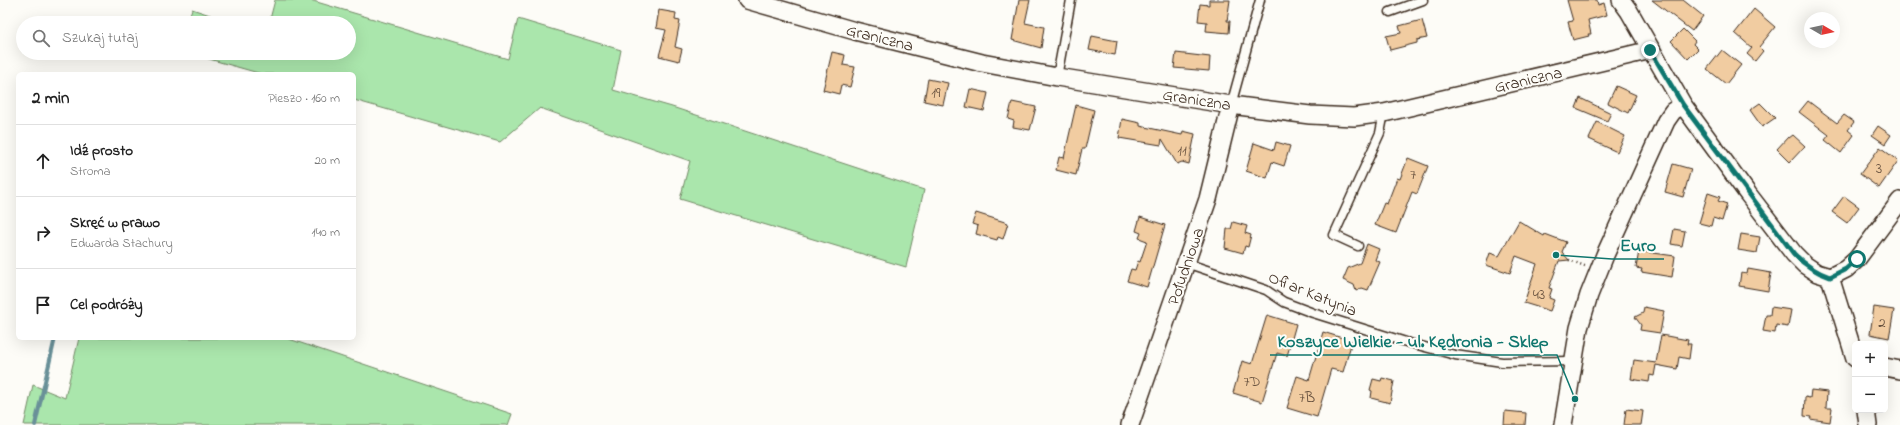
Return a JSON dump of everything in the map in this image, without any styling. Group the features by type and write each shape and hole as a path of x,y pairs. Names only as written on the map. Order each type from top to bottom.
{"street":[{"name":"Graniczna","path":"747,0 855,31 967,59 1057,77 1231,105 1325,116 1354,117 1384,114 1650,50"},
{"path":"1620,0 1629,11 1650,50 1683,105 1794,254 1805,265 1817,273 1830,277 1846,269 1857,259 1900,201"},
{"name":"Południowa","path":"1130,425 1208,199 1231,105"},
{"path":"1563,425 1573,360 1589,295 1605,255 1666,121 1673,111 1683,105"},
{"path":"1830,277 1852,348"},
{"path":"1888,368 1900,370"},
{"path":"1866,413 1868,425"}],"lane":[{"path":"1057,77 1071,0"},
{"path":"1231,105 1260,0"},
{"path":"1390,12 1422,0"},
{"path":"1358,246 1334,235 1380,133 1384,114"},
{"name":"Ofiar Katynia","path":"1186,263 1266,290 1284,302 1313,313 1406,342 1455,355 1502,362 1573,360"}],"green space":[{"path":"275,0 310,0 508,59 518,19 621,50 613,90 672,107 924,190 906,267 680,199 690,161 540,108 500,142 356,101 356,72 255,72 213,60 356,60 356,16 271,16"},
{"path":"192,9 213,16 190,16"},
{"path":"79,340 292,340 512,414 508,425 24,425 33,385 65,398"}],"building":[{"path":"1019,0 1030,0 1025,23 1044,27 1041,48 1012,40"},
{"path":"1209,0 1230,0 1227,21 1230,21 1229,33 1206,31 1207,22 1198,21 1200,4 1209,5"},
{"path":"1567,0 1597,0 1598,5 1604,3 1607,15 1588,20 1591,34 1588,34 1589,36 1573,40 1568,22 1573,21"},
{"path":"1652,0 1683,0 1703,16 1692,31"},
{"path":"1754,9 1775,27 1759,47 1763,51 1755,61 1747,54 1752,48 1735,33"},
{"path":"659,10 676,13 675,20 680,21 675,47 682,49 679,61 659,56 666,30 656,28"},
{"path":"1422,20 1427,38 1417,40 1417,43 1390,50 1386,36 1401,33 1399,26"},
{"path":"1683,29 1695,41 1693,44 1698,49 1688,59 1671,41"},
{"path":"1092,36 1117,41 1115,55 1089,50"},
{"path":"1722,50 1741,65 1726,84 1707,69"},
{"path":"832,52 845,55 843,65 855,67 850,87 841,85 839,94 823,90"},
{"path":"1176,53 1210,57 1209,71 1174,68"},
{"path":"928,79 948,83 943,105 924,101"},
{"path":"1616,86 1636,95 1628,113 1608,103"},
{"path":"970,89 988,93 984,111 966,107"},
{"path":"1580,98 1611,113 1607,121 1576,108"},
{"path":"1808,101 1837,123 1844,115 1854,122 1848,130 1854,135 1841,153 1825,140 1829,135 1799,112"},
{"path":"1012,102 1036,107 1030,130 1013,127 1014,121 1008,119"},
{"path":"1760,103 1775,118 1762,127 1750,110"},
{"path":"1076,105 1094,110 1085,149 1082,149 1076,175 1056,170 1059,157 1064,158"},
{"path":"1122,119 1140,123 1140,126 1182,135 1183,131 1195,134 1189,164 1182,162 1177,164 1162,139 1161,145 1119,138"},
{"path":"1597,122 1625,136 1617,152 1589,139"},
{"path":"1878,126 1891,135 1885,144 1872,135"},
{"path":"1793,135 1805,146 1790,162 1777,149 1788,137 1789,138"},
{"path":"1276,142 1290,146 1284,166 1272,162 1267,178 1246,171 1254,143 1274,150"},
{"path":"1880,147 1898,161 1879,188 1860,174"},
{"path":"1408,158 1428,166 1417,194 1412,192 1396,233 1375,225 1384,203 1387,204 1397,178 1400,179"},
{"path":"1673,164 1691,169 1683,197 1665,192"},
{"path":"1708,193 1720,197 1718,201 1727,204 1722,221 1713,218 1711,226 1699,223"},
{"path":"1844,196 1859,207 1847,223 1832,212"},
{"path":"976,213 1008,223 1003,239 998,237 997,240 976,234 978,226 972,224"},
{"path":"1140,217 1165,225 1147,287 1127,281 1131,269 1135,270 1138,261 1140,262 1147,241 1139,238 1141,233 1136,231"},
{"path":"1519,221 1544,236 1545,234 1566,242 1562,252 1569,260 1559,261 1549,288 1552,289 1549,298 1554,300 1550,311 1524,303 1537,264 1516,256 1510,273 1486,265 1490,253 1499,256"},
{"path":"1233,222 1247,226 1245,233 1251,235 1248,247 1245,246 1243,253 1225,248 1227,229 1231,229"},
{"path":"1674,229 1685,231 1682,246 1671,244"},
{"path":"1741,234 1760,237 1757,253 1738,250"},
{"path":"1367,244 1379,249 1375,260 1380,262 1368,290 1362,288 1356,291 1354,285 1343,280 1348,268 1360,263"},
{"path":"1639,251 1675,256 1672,277 1641,272 1642,269 1636,268"},
{"path":"1748,269 1771,273 1768,291 1739,286 1741,273 1747,274"},
{"path":"1644,307 1664,311 1660,333 1640,330 1641,325 1635,317 1643,313"},
{"path":"1771,307 1791,310 1788,327 1776,325 1775,333 1763,331 1766,315 1770,315"},
{"path":"1874,307 1894,310 1889,338 1870,334"},
{"path":"1267,315 1296,324 1287,356 1277,353 1262,402 1233,393 1242,361 1252,364"},
{"path":"1323,332 1352,341 1343,372 1331,369 1317,417 1287,408 1297,376 1309,380"},
{"path":"1661,335 1688,340 1687,344 1691,344 1689,359 1679,357 1677,369 1656,365 1654,376 1650,375 1649,382 1631,379 1634,360 1656,363"},
{"path":"1382,378 1394,381 1390,403 1371,398 1372,391 1370,390 1373,379 1381,381"},
{"path":"1811,390 1827,392 1826,408 1832,408 1830,422 1810,419 1811,417 1804,416 1805,397 1810,398"},
{"path":"1626,409 1643,411 1641,425 1624,425"},
{"path":"1505,411 1526,413 1525,425 1504,425"}],"waterway":[{"path":"35,425 55,340"}],"place":[{"name":"Euro","path":"1556,255"},
{"name":"Koszyce Wielkie - ul. Kędronia - Sklep","path":"1575,399"}],"route":[{"path":"1650,50 1683,105 1794,254 1805,265 1817,273 1830,277 1846,269 1857,259"}]}
